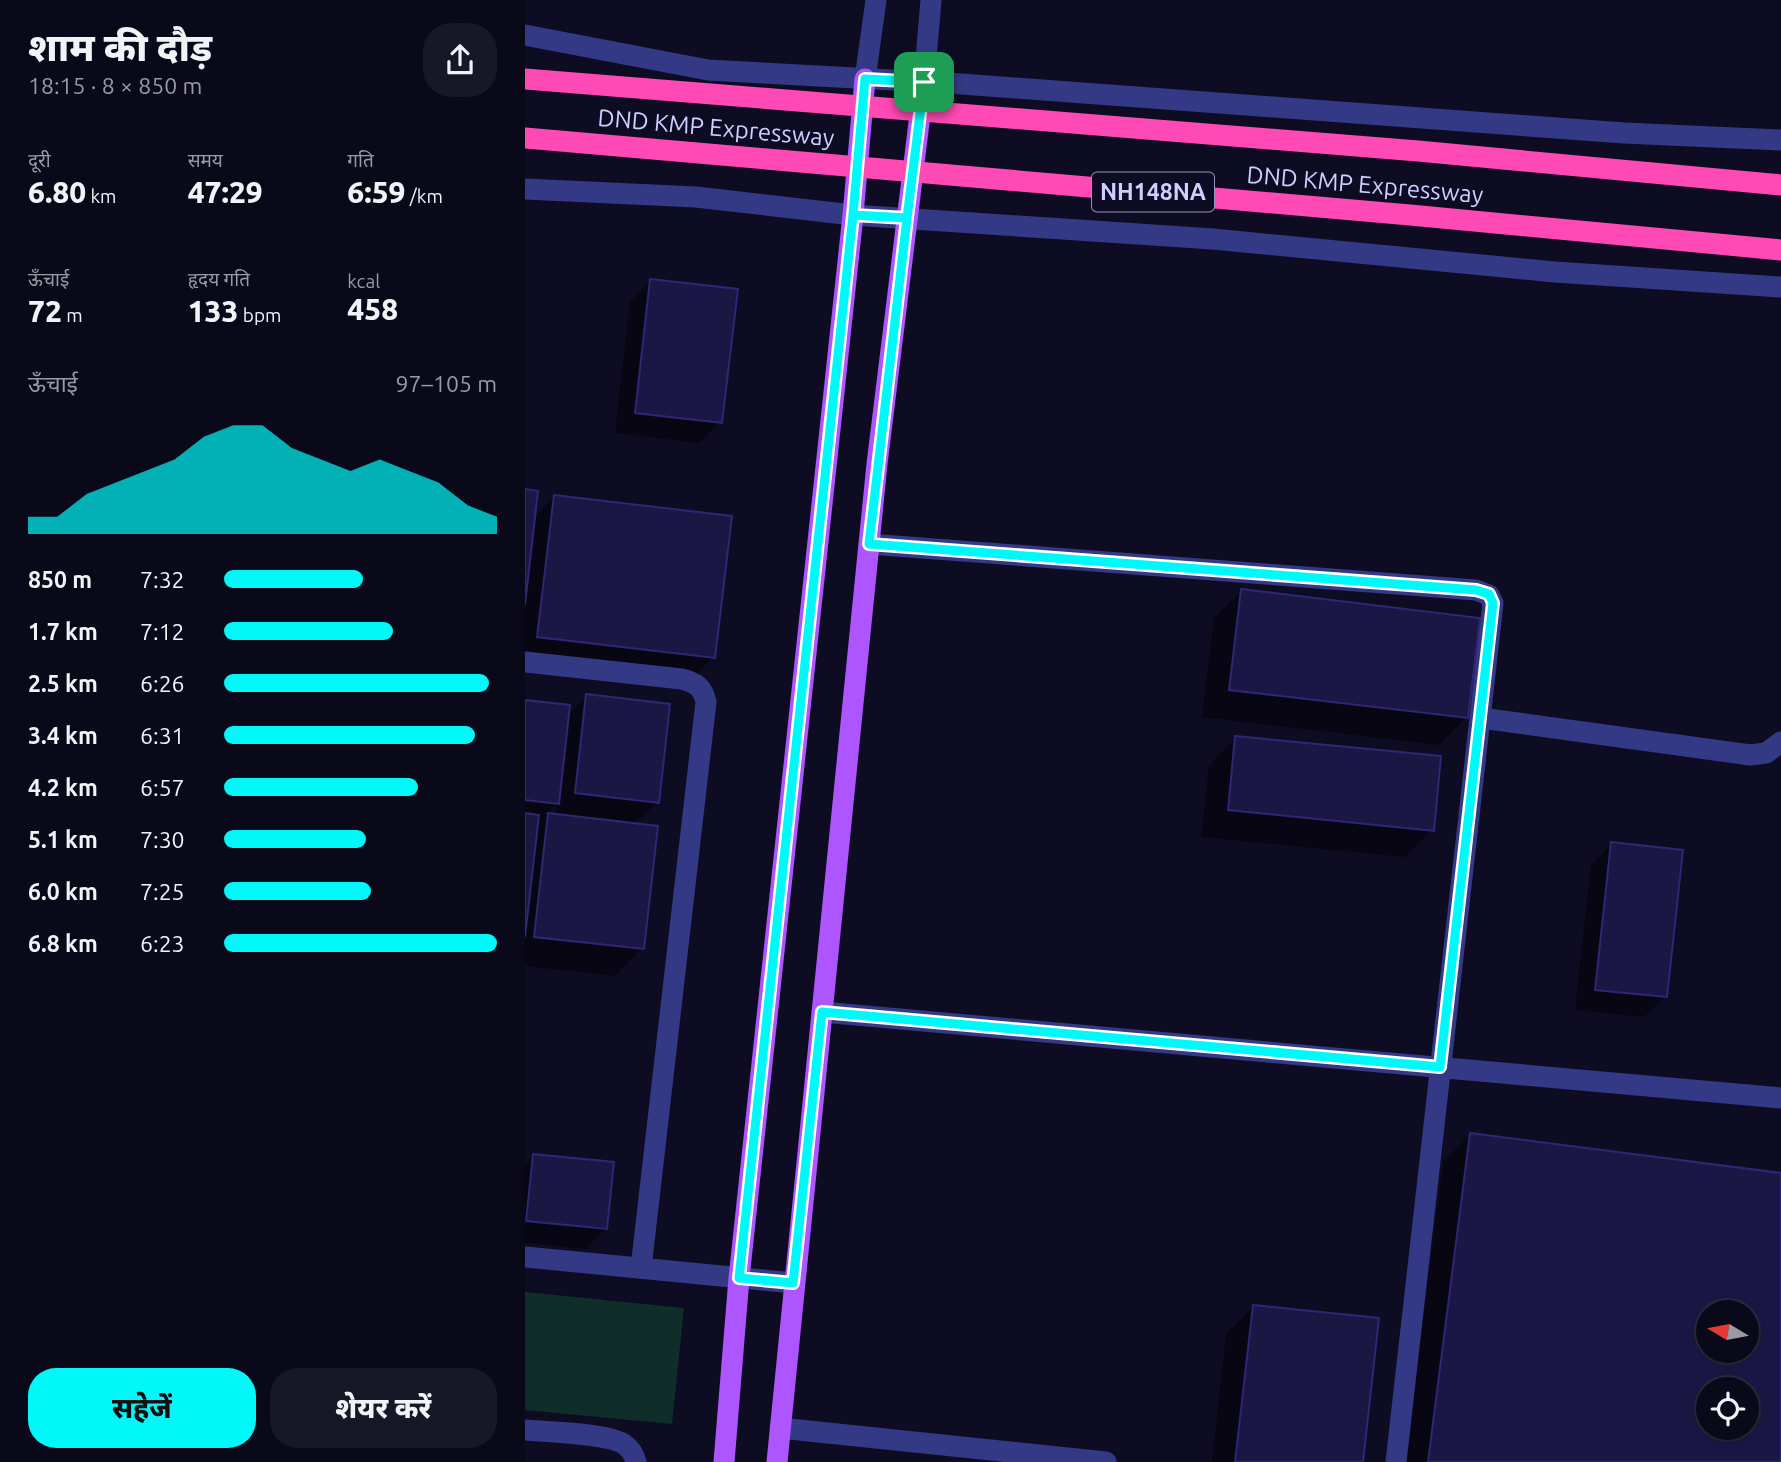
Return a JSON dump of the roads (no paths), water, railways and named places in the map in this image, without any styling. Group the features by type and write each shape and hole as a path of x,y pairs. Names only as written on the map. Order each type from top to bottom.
{"highway":[{"name":"DND KMP Expressway","path":"525,79 1418,151 1781,185"},
{"name":"DND KMP Expressway","path":"525,138 1781,250"}],"main road":[{"path":"724,1462 739,1278 853,215 865,79"},
{"path":"776,1462 869,544 924,82"}],"street":[{"path":"865,79 876,0"},
{"path":"924,82 931,0"},
{"path":"525,35 708,70 924,82 1624,133 1781,140"},
{"path":"525,189 696,197 853,215 1213,239 1555,272 1781,287"},
{"path":"869,544 1489,594 1493,603 1481,718 1396,1462"},
{"path":"525,662 683,679 693,682 703,690 706,702 641,1268"},
{"path":"1481,718 1750,755 1766,753 1781,742"},
{"path":"822,1012 1781,1098"},
{"path":"525,1257 793,1283"},
{"path":"780,1427 1106,1462"},
{"path":"525,1430 607,1438 622,1442 632,1451 636,1462"}]}
